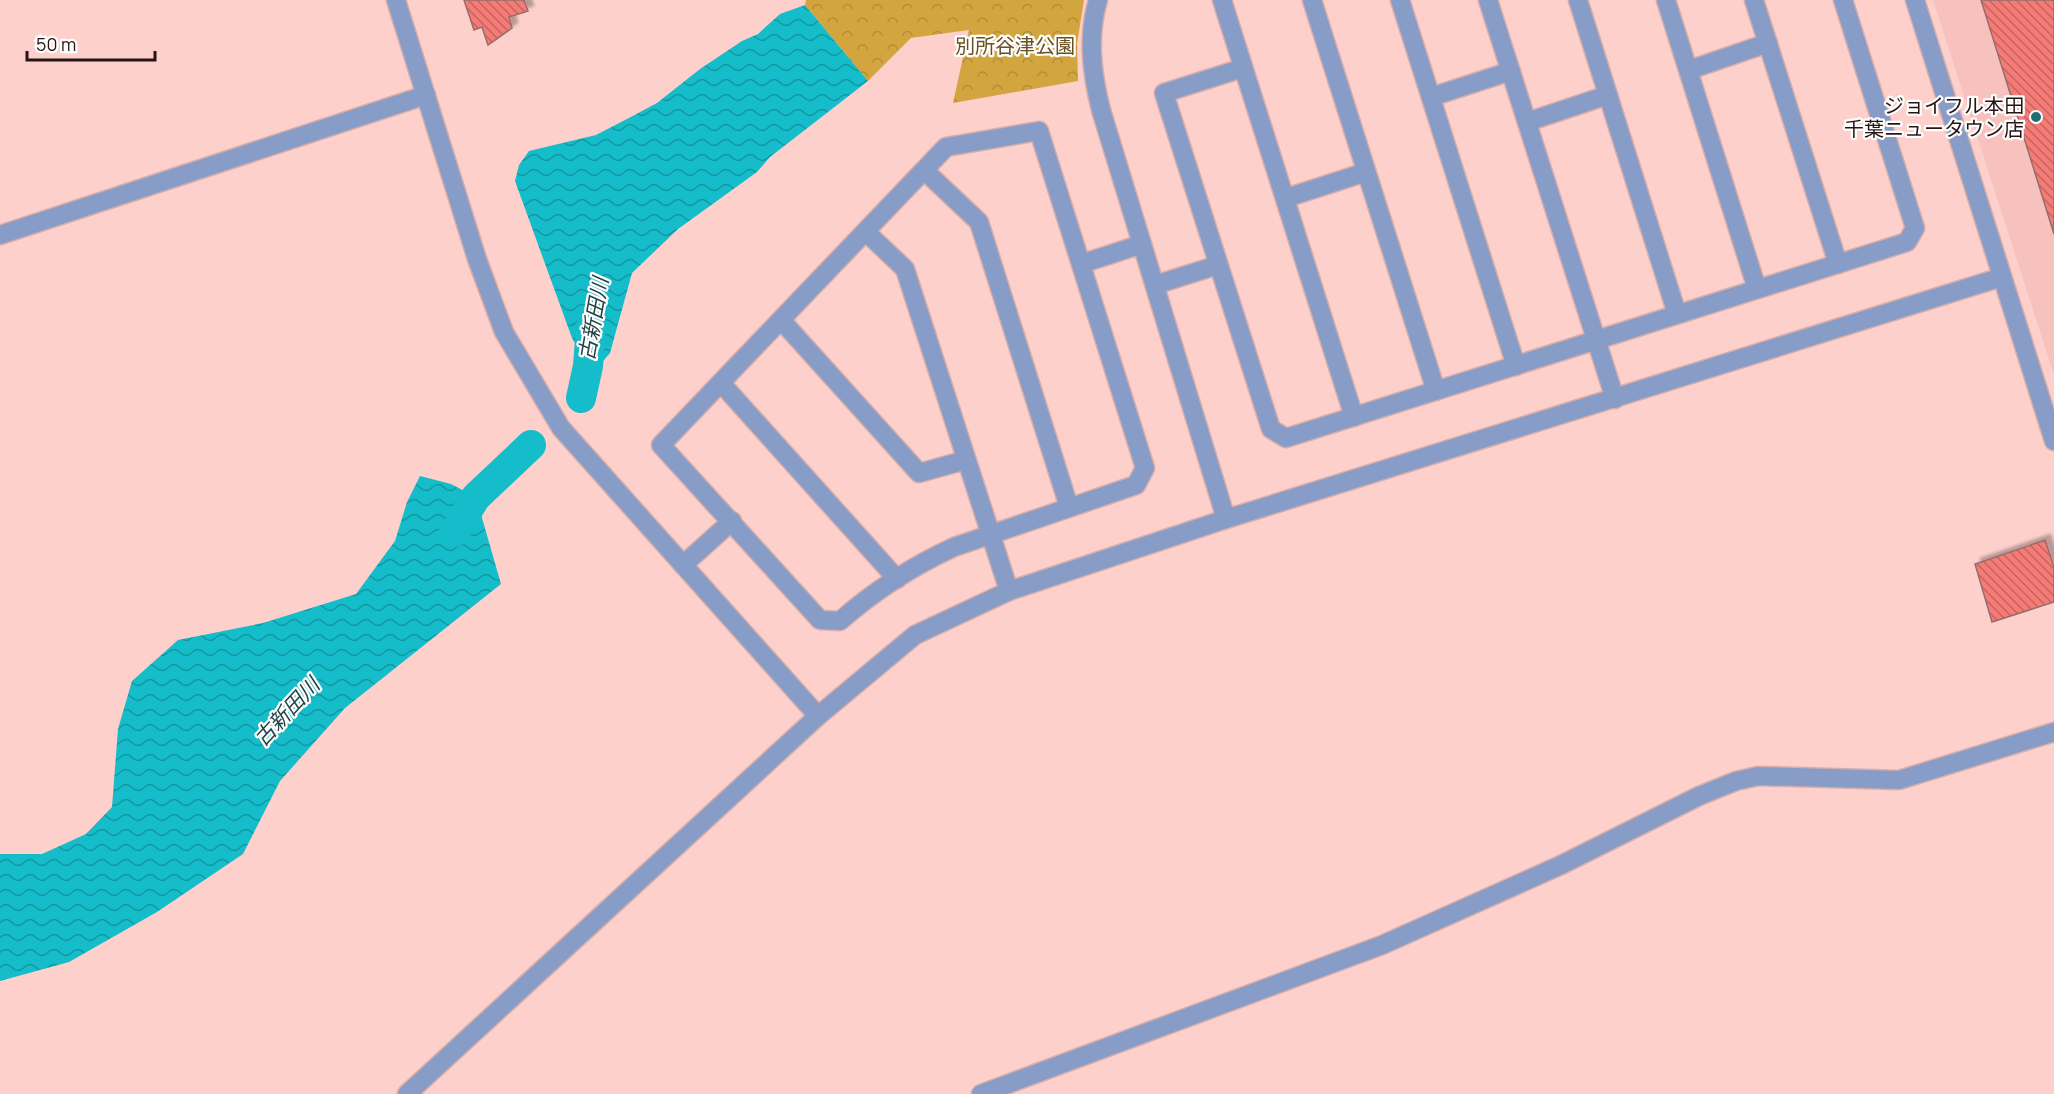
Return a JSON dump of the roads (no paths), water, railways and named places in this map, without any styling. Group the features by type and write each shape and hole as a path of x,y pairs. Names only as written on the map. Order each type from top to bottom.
{"street":[{"path":"396,0 477,259 504,332 561,428 818,716"},
{"path":"1098,0 1091,45 1093,77 1226,519"},
{"path":"1222,0 1354,417"},
{"path":"1312,0 1436,391"},
{"path":"1400,0 1516,366"},
{"path":"1488,0 1615,399"},
{"path":"1578,0 1677,314"},
{"path":"1666,0 1757,289"},
{"path":"1754,0 1838,264"},
{"path":"1243,68 1164,93 1271,429 1286,438 1907,242 1915,228 1843,0"},
{"path":"1915,0 2054,441"},
{"path":"1689,70 1768,43"},
{"path":"1431,97 1510,71"},
{"path":"0,235 426,95"},
{"path":"1527,122 1608,95"},
{"path":"1039,131 1145,468 1136,485 989,534 932,558 871,596 840,621 820,620 661,445 866,232 946,147 1039,131"},
{"path":"925,171 979,222 1069,507"},
{"path":"1286,198 1366,172"},
{"path":"866,232 905,270 1009,591"},
{"path":"1081,264 1142,244"},
{"path":"1155,285 1218,265"},
{"path":"407,1094 818,716 915,635 1009,591 1226,519 2002,277"},
{"path":"781,320 919,473 966,460"},
{"path":"720,383 897,579"},
{"path":"683,565 732,521"},
{"path":"981,1094 1382,945 1561,865 1699,796 1736,781 1758,776 1899,780 2054,732"}],"water":[{"path":"805,5 868,81 770,157 757,172 678,229 632,273 610,353 599,366 588,366 572,338 515,181 519,165 529,151 596,135 657,103 700,69 742,41 758,34 780,14"},
{"path":"420,476 451,484 476,497 501,584 345,708 280,781 243,854 157,912 69,962 0,981 0,854 42,854 86,834 112,807 118,729 132,681 178,640 263,623 356,594 395,541 407,502"}],"waterway":[{"name":"古新田川","path":"581,398 588,366 591,327"},
{"name":"古新田川","path":"454,532 476,497 531,445"}],"place":[{"name":"ジョイフル本田 千葉ニュータウン店","path":"2036,117"}],"park label":[{"name":"別所谷津公園","path":"1015,46"}]}
